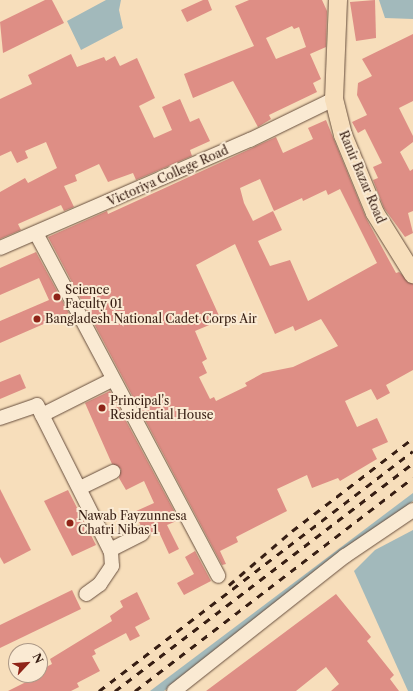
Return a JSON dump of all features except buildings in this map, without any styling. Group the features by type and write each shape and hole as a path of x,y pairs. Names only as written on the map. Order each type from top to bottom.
{"main road":[{"name":"Ranir Bazar Road","path":"338,0 334,99 343,135 375,212 413,274"}],"street":[{"name":"Victoriya College Road","path":"0,248 37,235 334,99"},
{"path":"37,235 112,380 218,576"},
{"path":"42,415 112,380"},
{"path":"0,418 34,404 42,415 80,488 110,550 112,566 100,584 86,594"},
{"path":"80,488 114,472"},
{"path":"174,691 346,556 413,510"},
{"path":"110,550 142,534"}],"water":[{"path":"106,0 121,0 119,10 123,28 81,50 67,21"},
{"path":"379,0 413,0 413,19 385,18"},
{"path":"413,493 413,501 164,691 150,691"},
{"path":"413,530 413,691 408,691 354,571 375,550"}],"railway":[{"path":"229,585 292,531 413,438"},
{"path":"99,691 413,451"},
{"path":"115,691 413,463"},
{"path":"135,691 413,478"}],"place":[{"name":"Science Faculty 01","path":"57,297"},
{"name":"Bangladesh National Cadet Corps Air","path":"37,319"},
{"name":"Principal's Residential House","path":"102,408"},
{"name":"Nawab Fayzunnesa Chatri Nibas 1","path":"70,523"}]}
